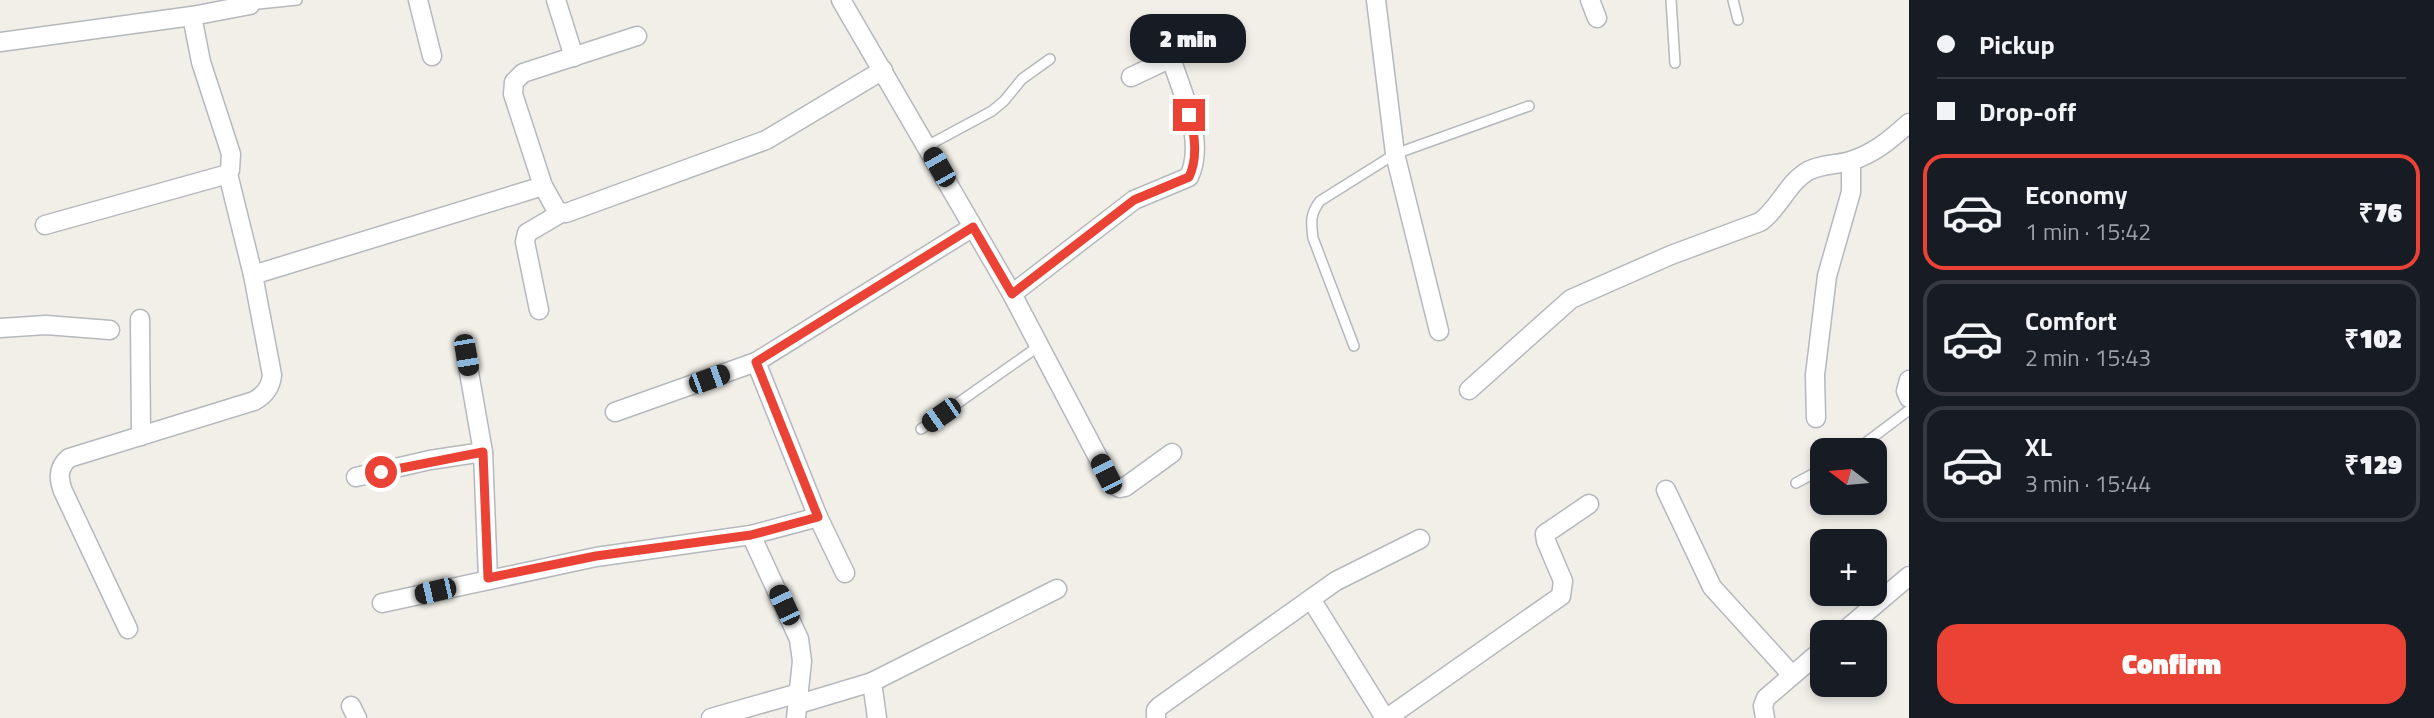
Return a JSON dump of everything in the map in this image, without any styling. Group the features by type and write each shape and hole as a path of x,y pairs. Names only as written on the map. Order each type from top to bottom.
{"street":[{"path":"418,0 432,56"},
{"path":"556,0 574,57"},
{"path":"841,0 1012,294 1112,484 1125,487 1172,453"},
{"path":"1376,0 1395,153 1439,331"},
{"path":"1590,0 1597,18"},
{"path":"0,42 192,16 250,3"},
{"path":"128,629 59,482 63,463 69,458 254,401 267,390 272,375 253,275 228,174 231,154 201,62 192,16"},
{"path":"1131,77 1171,58 1215,29"},
{"path":"561,213 554,208 543,186 512,87 516,78 523,73 637,36"},
{"path":"1012,294 1134,200 1189,177 1193,164 1193,128 1171,58"},
{"path":"539,310 526,242 527,233 561,213 766,141 883,70"},
{"path":"1469,390 1571,299 1671,255 1760,222 1771,214 1794,182 1808,171 1851,161 1881,147 1909,123"},
{"path":"1816,418 1815,374 1827,276 1850,192 1851,161"},
{"path":"46,225 228,174"},
{"path":"253,275 543,186"},
{"path":"615,412 756,362 973,227"},
{"path":"140,318 141,436"},
{"path":"0,328 39,325 110,330"},
{"path":"466,355 483,452 488,578"},
{"path":"756,362 818,517 845,573"},
{"path":"1909,380 1906,391 1909,398"},
{"path":"356,477 430,460 483,452"},
{"path":"1667,490 1712,587 1792,675"},
{"path":"1311,599 1386,718 1562,596 1563,581 1545,534 1589,504"},
{"path":"382,603 596,556 751,535 818,517"},
{"path":"751,535 799,639 802,661 798,705"},
{"path":"1156,718 1156,710 1160,706 1352,571 1420,539"},
{"path":"1857,620 1909,576"},
{"path":"711,718 798,705 872,682 1057,589"},
{"path":"1765,718 1763,706 1766,698 1810,660"},
{"path":"872,682 877,718"}],"lane":[{"path":"250,3 297,0"},
{"path":"1671,0 1675,63"},
{"path":"1733,0 1738,20"},
{"path":"927,146 992,111 1022,79 1050,59"},
{"path":"1354,345 1313,238 1310,220 1313,210 1320,201 1395,153 1529,106"},
{"path":"921,429 1039,346"},
{"path":"1872,438 1909,410"},
{"path":"1796,483 1810,475"}],"route":[{"path":"381,472 430,460 483,452 488,578 596,556 751,535 818,517 756,362 973,227 1012,294 1134,200 1189,177 1194,148 1189,115"}]}
